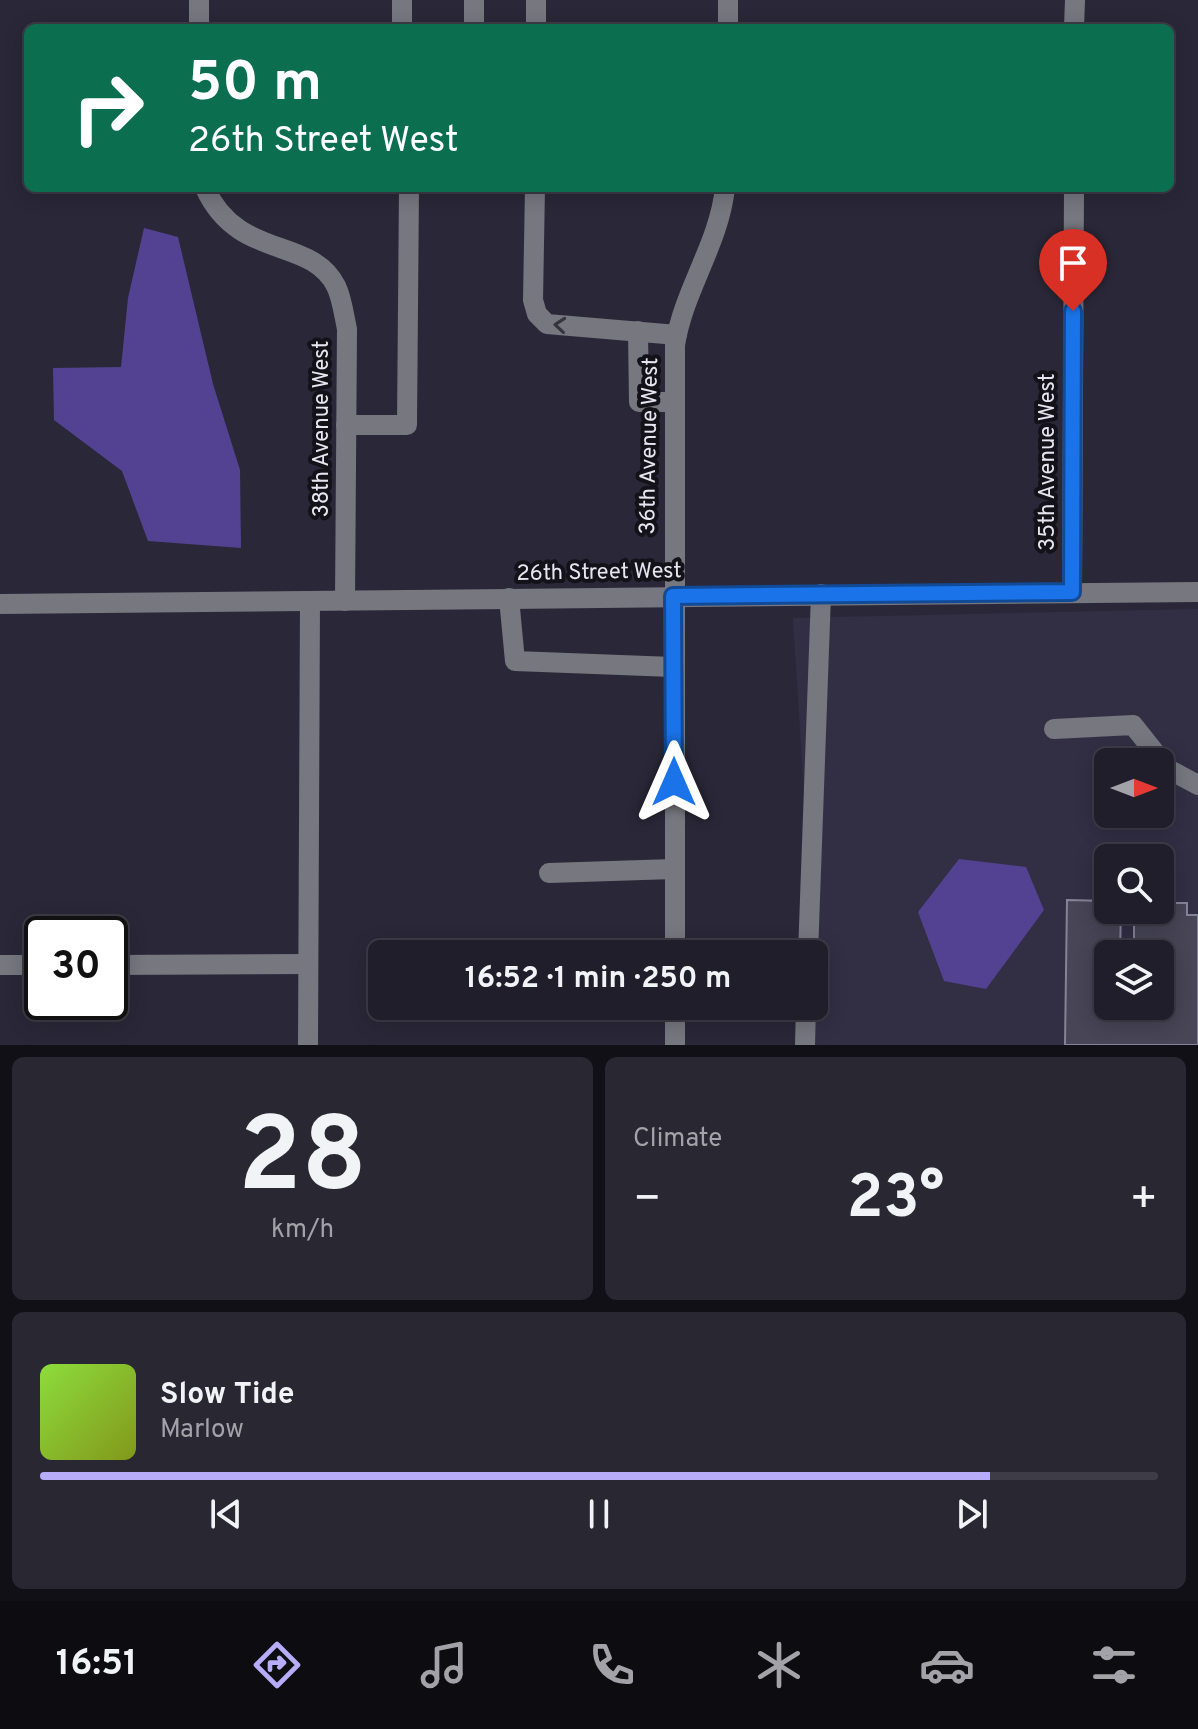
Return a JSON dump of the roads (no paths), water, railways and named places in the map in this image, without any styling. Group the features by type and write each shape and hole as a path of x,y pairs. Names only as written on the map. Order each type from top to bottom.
{"street":[{"path":"199,0 199,24"},
{"path":"402,0 402,24"},
{"path":"474,0 474,24"},
{"path":"536,0 536,24"},
{"path":"728,0 728,24"},
{"path":"1074,24 1075,0"},
{"name":"38th Avenue West","path":"207,192 213,205 233,228 315,263 336,286 347,329 345,601"},
{"path":"346,425 407,425 409,192"},
{"path":"535,192 533,300 537,314 547,324 677,335"},
{"name":"36th Avenue West","path":"675,940 673,402 677,335 690,289 722,216 725,192"},
{"name":"35th Avenue West","path":"1072,592 1074,192"},
{"path":"638,331 639,402 673,402"},
{"name":"26th Street West","path":"0,604 1198,592"},
{"path":"809,940 821,594"},
{"path":"509,598 515,661 673,667"},
{"path":"308,1045 310,601"},
{"path":"1054,729 1133,725 1168,769 1198,785"},
{"path":"549,873 674,869"},
{"path":"128,965 308,964"},
{"path":"0,965 24,965"},
{"path":"675,1020 675,1045"},
{"path":"805,1045 806,1020"}]}
